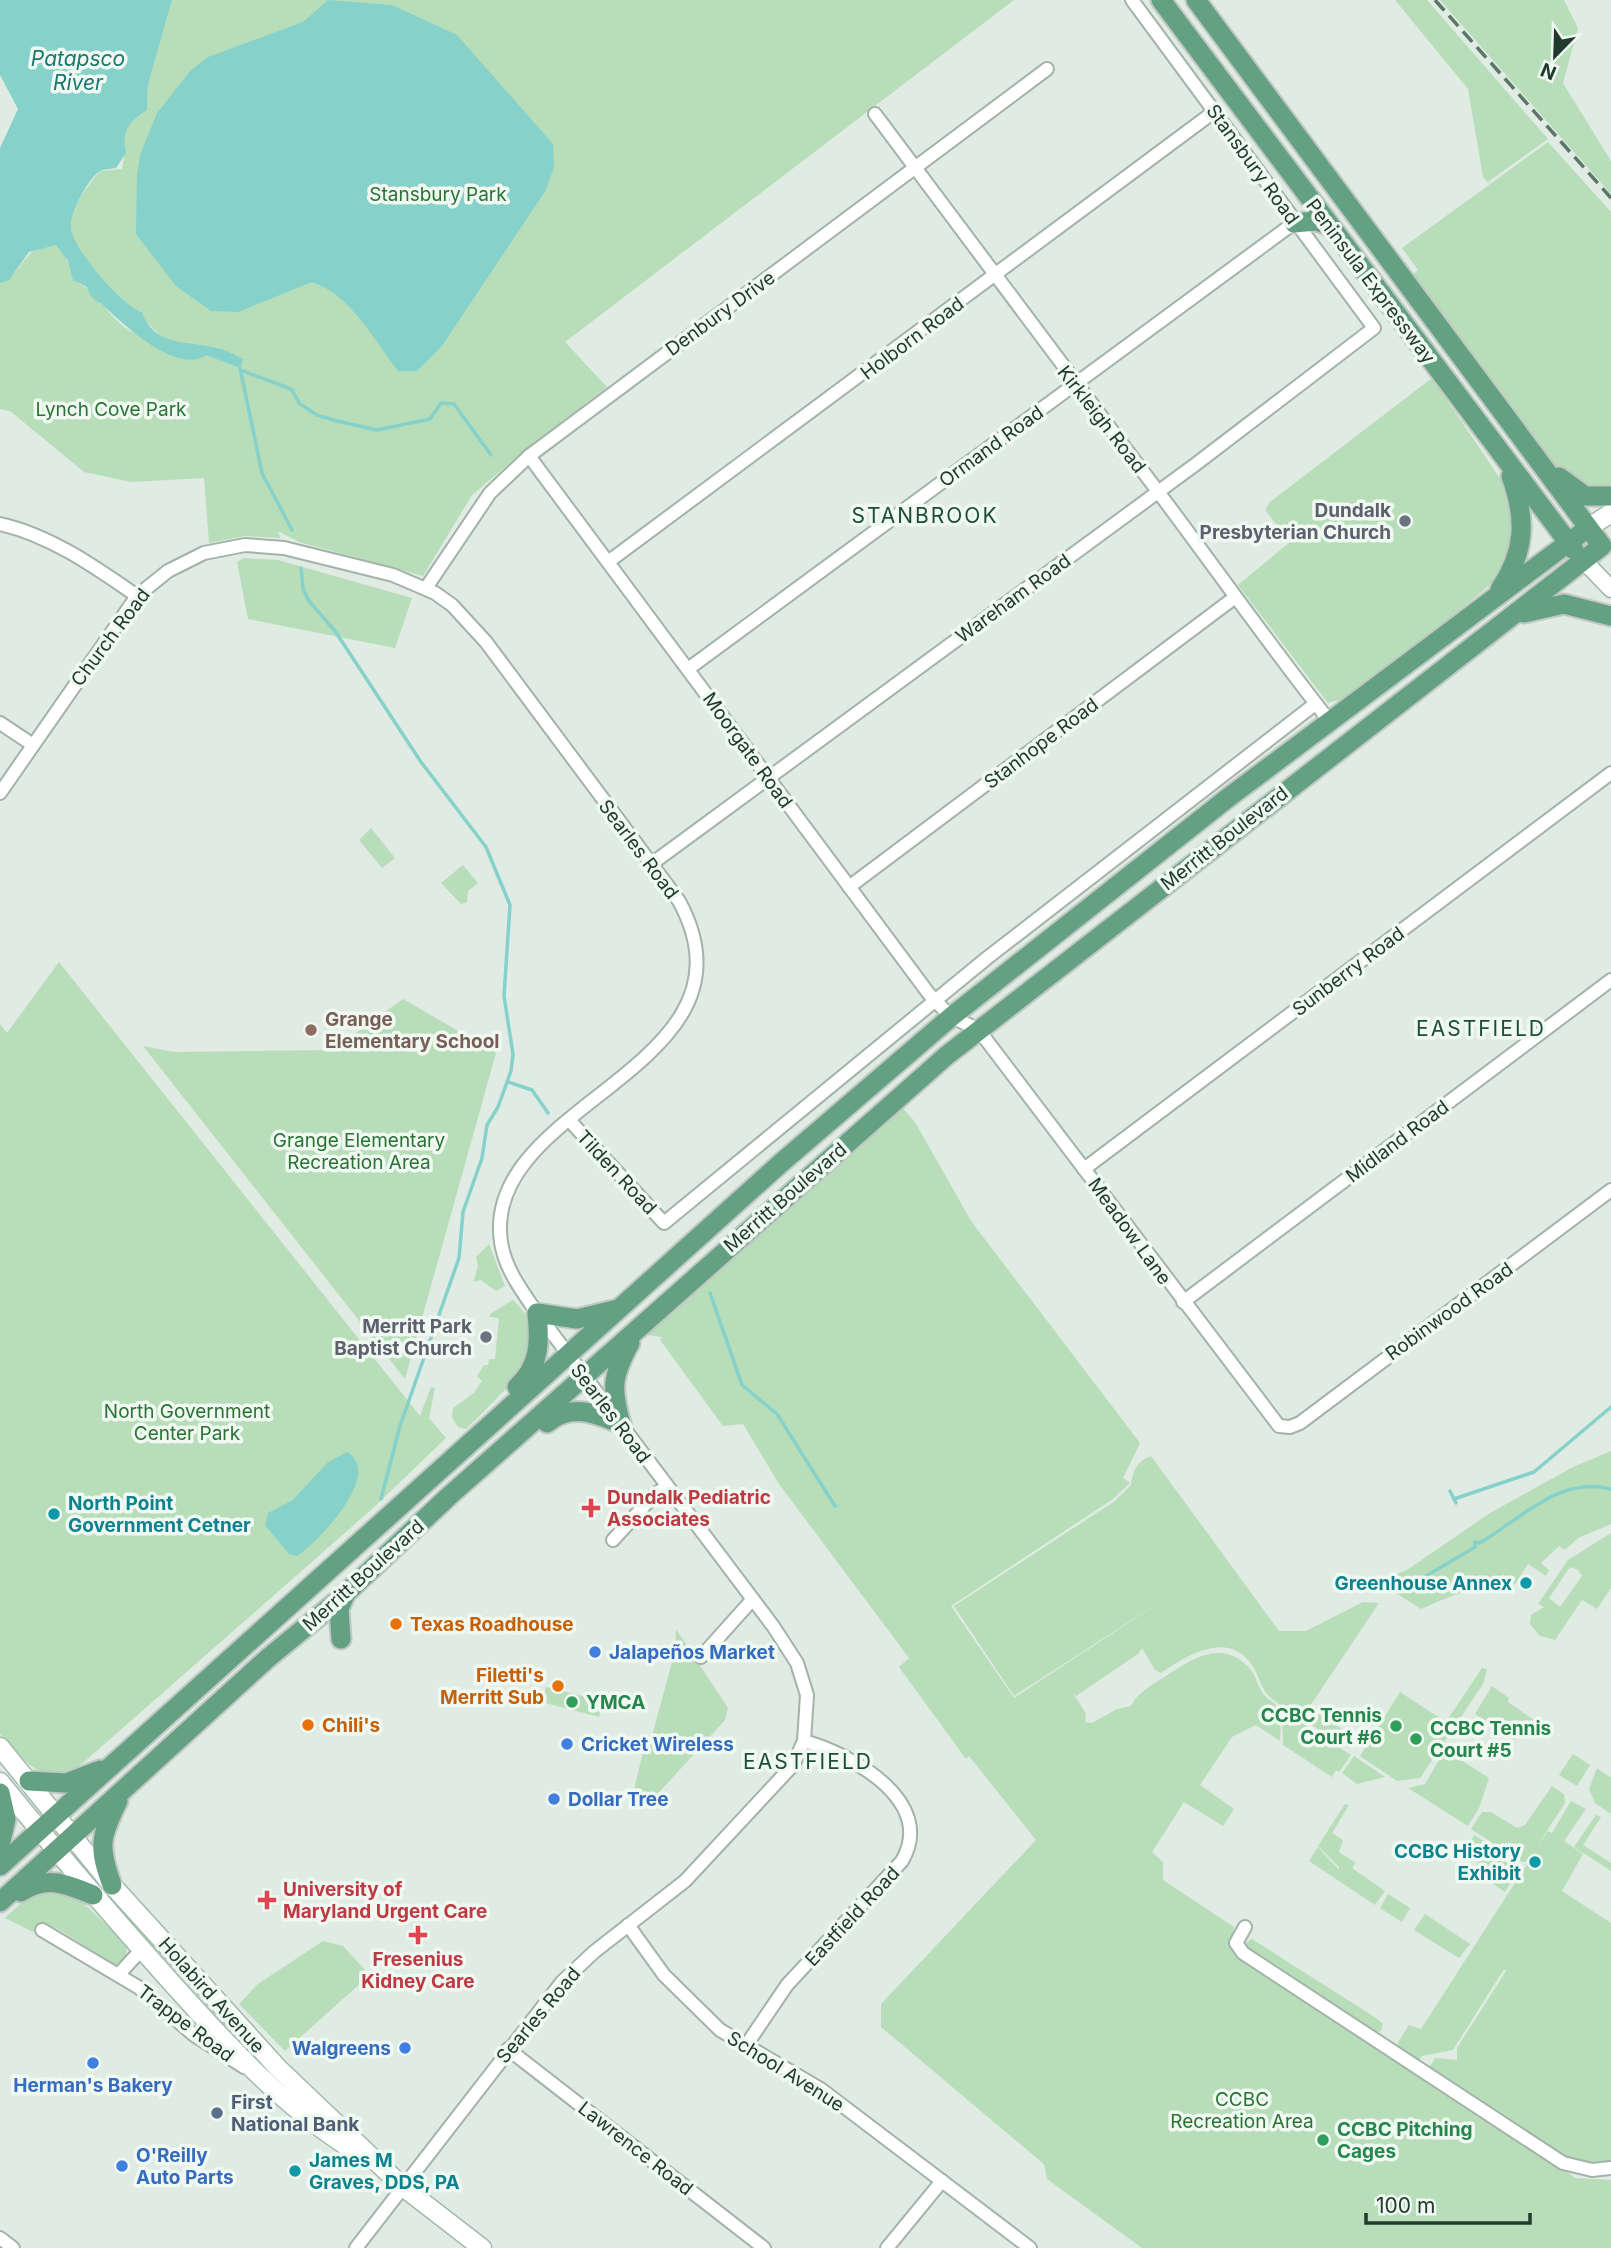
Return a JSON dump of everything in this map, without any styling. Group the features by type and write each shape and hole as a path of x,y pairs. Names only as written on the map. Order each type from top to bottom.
{"main road":[{"name":"Peninsula Expressway","path":"1161,0 1567,542 1584,561"},
{"name":"Peninsula Expressway","path":"1196,0 1587,528 1608,547"},
{"path":"1312,156 1305,169 1310,182 1408,314 1440,372"},
{"path":"1294,223 1317,220 1329,226"},
{"path":"1530,452 1577,493 1592,498 1611,496"},
{"path":"1493,599 1514,566 1523,530 1518,497 1505,458"},
{"name":"Merritt Boulevard","path":"0,1866 567,1354 781,1163 951,1017 1229,797 1331,723 1567,542 1611,513"},
{"name":"Merritt Boulevard","path":"0,1904 268,1658 345,1593 448,1497 806,1178 978,1029 1584,561 1608,547"},
{"path":"1504,623 1532,609 1564,604 1611,616"},
{"path":"486,1428 492,1410 531,1373 539,1340 537,1313 576,1319 620,1308"},
{"path":"621,1424 613,1389 616,1371 638,1329"},
{"path":"448,1497 484,1478 562,1412 592,1412 621,1424"},
{"path":"341,1639 339,1609 345,1593"},
{"name":"Holabird Avenue","path":"0,1747 112,1885 278,2067 377,2164 482,2248"},
{"path":"29,1781 66,1783 114,1764"},
{"name":"Holabird Avenue","path":"0,1782 93,1895 253,2073 310,2120 377,2164"},
{"path":"112,1885 103,1859 101,1839 124,1790"},
{"path":"0,1793 6,1819 0,1845"},
{"path":"0,1904 32,1885 50,1881 93,1895"}],"street":[{"name":"Stansbury Road","path":"1132,0 1374,328"},
{"name":"Denbury Drive","path":"426,588 485,500 529,456 1047,69"},
{"name":"Holborn Road","path":"608,562 1215,111"},
{"name":"Kirkleigh Road","path":"875,114 1076,386 1158,492 1234,598 1331,723"},
{"name":"Ormand Road","path":"688,669 1294,223"},
{"name":"Wareham Road","path":"650,865 1158,492 1374,328"},
{"name":"Moorgate Road","path":"529,456 934,1001 951,1017 978,1029"},
{"path":"0,524 24,531 78,557 137,596"},
{"name":"Church Road","path":"0,793 137,596 168,571 204,552 245,545 304,552 393,575 426,588"},
{"path":"1584,561 1611,589"},
{"name":"Searles Road","path":"356,2248 508,2049 575,1968 685,1881 782,1779 804,1741 807,1695 797,1663 537,1313 505,1258 501,1241 504,1199 520,1168 676,1025 693,993 698,974 695,937 678,901 486,642 452,606 426,588"},
{"name":"Stanhope Road","path":"849,887 1234,598"},
{"path":"934,1001 1315,704"},
{"path":"0,723 33,745"},
{"name":"Sunberry Road","path":"1084,1170 1611,772"},
{"name":"Midland Road","path":"1183,1302 1611,980"},
{"name":"Tilden Road","path":"570,1121 664,1223 934,1001"},
{"name":"Meadow Lane","path":"978,1029 1269,1416 1279,1426 1285,1427"},
{"name":"Robinwood Road","path":"1285,1427 1300,1423 1611,1190"},
{"path":"613,1540 655,1494 667,1487"},
{"path":"701,1657 752,1600"},
{"name":"Eastfield Road","path":"745,2047 787,1985 902,1861 912,1839 907,1815 886,1786 849,1758 804,1741"},
{"name":"School Avenue","path":"628,1926 677,1990 720,2030 822,2090 1030,2248"},
{"path":"1245,1927 1236,1943 1243,1954 1563,2163 1592,2170 1611,2168"},
{"name":"Trappe Road","path":"42,1930 119,1974 162,2006 194,2035 253,2073"},
{"name":"Trappe Road","path":"119,1974 142,1950"},
{"name":"Lawrence Road","path":"508,2049 764,2248"},
{"path":"887,2248 942,2181"},
{"path":"0,2238 13,2248"}],"green space":[{"name":"Stansbury Park","path":"172,0 1014,0 565,342 607,387 472,495 423,576 299,542 278,531 280,538 245,536 209,543 204,478 131,482 84,472 10,411 0,409 0,283 15,273 29,255 44,246 56,245 62,250 78,283 92,292 115,319 129,330 237,367 204,345 176,344 161,337 146,321 142,312 122,299 98,273 72,233 71,223 75,209 95,177 100,171 122,169 126,130 147,110 148,85"},
{"path":"1395,0 1427,0 1548,139 1488,182 1483,177 1468,89"},
{"path":"1440,0 1564,0 1578,28 1563,83 1611,161 1611,194"},
{"path":"1548,142 1611,212 1611,489 1604,492 1563,478 1411,276 1418,270 1402,248"},
{"path":"1432,378 1516,502 1512,562 1483,591 1352,696 1328,703 1238,585 1290,542 1265,510 1270,502"},
{"path":"244,558 278,560 412,598 395,648 248,619 237,562"},
{"path":"371,828 395,858 382,868 359,840"},
{"path":"463,865 478,883 468,891 467,902 461,904 441,883"},
{"name":"North Government Center Park","path":"59,962 420,1416 431,1387 435,1388 429,1418 446,1438 372,1509 84,1762 70,1771 47,1774 28,1763 0,1734 0,1024 7,1033"},
{"name":"Grange Elementary Recreation Area","path":"403,999 496,1053 405,1379 143,1046 174,1052 332,1050"},
{"name":"CCBC Recreation Area","path":"901,1106 915,1122 971,1221 1140,1443 1123,1478 1130,1483 1113,1499 951,1606 1014,1698 1175,1592 1014,1696 954,1606 1115,1501 1131,1485 1139,1463 1151,1456 1279,1631 1306,1631 1363,1602 1379,1603 1302,1718 1268,1695 1252,1665 1242,1654 1219,1647 1194,1654 1161,1673 1155,1670 1142,1648 1138,1654 1076,1696 1073,1693 1086,1714 1085,1722 1092,1723 1117,1709 1131,1706 1146,1689 1176,1669 1208,1654 1230,1655 1241,1660 1251,1670 1263,1694 1278,1708 1280,1741 1256,1725 1232,1737 1200,1785 1234,1809 1223,1826 1184,1802 1152,1852 1163,1862 1163,1880 1234,1927 1233,1934 1245,1943 1252,1939 1376,2018 1383,2024 1381,2031 1375,2033 1338,2009 1575,2178 1611,2180 1611,2248 1142,2248 1047,2179 1044,2164 881,2027 881,2004 1036,1840 969,1756 966,1759 899,1667 909,1658 779,1484 743,1424 723,1426 660,1340 662,1337 647,1335"},
{"path":"489,1244 505,1286 496,1291 481,1280 473,1282 478,1267 476,1257"},
{"path":"513,1300 532,1325 535,1343 532,1353 517,1376 484,1412 466,1429 458,1427 452,1418 453,1408 474,1393 482,1381 477,1376 484,1365 488,1365 489,1359 495,1359 499,1318 490,1317 490,1314"},
{"path":"1611,1451 1611,1524 1578,1538 1565,1550 1559,1546 1541,1563 1549,1570 1546,1576 1528,1564 1515,1584 1481,1586 1421,1609 1391,1590 1384,1579 1407,1570 1490,1513 1573,1467"},
{"path":"1611,1533 1611,1588 1597,1609 1582,1600 1555,1640 1540,1636 1530,1624 1531,1615 1544,1607 1538,1604 1568,1560","holes":["1570,1567 1578,1570 1582,1576 1560,1607 1549,1598"]},
{"path":"676,1629 728,1708 725,1720 643,1810 630,1807 647,1735 652,1736 675,1651"},
{"path":"1482,1668 1487,1669 1483,1684 1420,1778 1397,1781 1360,1756 1400,1692 1446,1722"},
{"path":"1492,1686 1509,1698 1508,1702 1537,1722 1530,1733 1525,1730 1515,1740 1475,1714"},
{"name":"YMCA","path":"546,1687 603,1701 599,1717 542,1702"},
{"path":"1311,1709 1357,1739 1348,1748 1304,1720"},
{"path":"1282,1710 1351,1755 1339,1772 1336,1770 1332,1777 1283,1745"},
{"path":"1447,1751 1489,1778 1479,1808 1468,1826 1408,1788 1425,1784"},
{"path":"1573,1754 1590,1765 1577,1786 1559,1775"},
{"path":"1354,1756 1385,1777 1357,1784 1342,1773"},
{"path":"1597,1768 1611,1778 1611,1814 1595,1803 1589,1789"},
{"path":"1552,1786 1564,1794 1565,1803 1536,1848 1548,1831 1552,1833 1571,1801 1586,1809 1564,1841 1583,1854 1562,1891 1611,1923 1611,2163 1596,2165 1561,2155 1429,2068 1435,2058 1457,2060 1457,2048 1506,1971 1504,1969 1453,2050 1422,2056 1418,2061 1399,2048 1398,2042 1409,2025 1421,2029 1529,1861 1522,1862 1471,1829 1482,1812 1491,1812 1517,1828 1525,1825"},
{"path":"1345,1804 1349,1805 1332,1833 1343,1840 1339,1852 1356,1863 1352,1868 1385,1891 1375,1905 1309,1861 1318,1847 1339,1870 1318,1846"},
{"path":"1596,1815 1601,1817 1583,1845 1611,1863 1611,1871 1574,1847"},
{"path":"1474,1835 1521,1865 1505,1892 1474,1871 1479,1860 1466,1851"},
{"path":"37,1889 72,1892 127,1945 126,1956 116,1965 58,1929 48,1925 39,1930 36,1927 33,1932 5,1918"},
{"path":"1388,1894 1410,1908 1402,1922 1380,1908"},
{"path":"1425,1914 1470,1944 1459,1958 1414,1930"},
{"path":"323,1941 343,1946 365,1970 363,1981 285,2051 239,2004 258,1984"}],"water":[{"name":"Patapsco River","path":"0,0 172,0 148,85 147,110 128,127 125,138 126,153 116,168 100,171 85,188 73,214 71,228 80,249 100,276 133,308 142,312 155,332 173,340 227,351 243,359 240,368 206,355 194,360 181,359 150,344 94,299 87,287 73,280 68,261 56,245 29,252 9,280 0,283 0,148 18,109 0,75"},
{"path":"328,0 392,5 457,35 553,144 554,167 546,190 442,346 417,371 398,371 350,307 326,288 312,282 238,312 211,311 176,286 136,234 140,155 157,113 191,70 208,57 303,22"},
{"path":"347,1452 356,1462 358,1476 344,1507 307,1548 297,1556 289,1554 265,1525 268,1513 293,1500 328,1462"}],"waterway":[{"path":"240,368 262,473 292,530"},
{"path":"243,371 291,389 300,404 317,415 377,430 430,419 441,403 454,404 491,455"},
{"path":"301,568 303,589 309,601 335,631 421,762 486,847 510,905 504,996 513,1054 511,1071 498,1107 487,1125 482,1158 463,1212 459,1258 400,1426 381,1499"},
{"path":"508,1082 532,1090 548,1113"},
{"path":"710,1293 742,1385 777,1414 835,1506"},
{"path":"1454,1499 1534,1472 1611,1407"},
{"path":"1475,1542 1480,1543 1558,1494 1574,1488 1611,1489"},
{"path":"1450,1491 1456,1503"},
{"path":"1421,1579 1475,1547 1475,1542"}],"railway":[{"path":"1435,0 1611,198"}],"place":[{"name":"Dundalk Presbyterian Church","path":"1405,521"},
{"name":"Grange Elementary School","path":"311,1030"},
{"name":"Merritt Park Baptist Church","path":"486,1337"},
{"name":"Dundalk Pediatric Associates","path":"591,1508"},
{"name":"North Point Government Cetner","path":"54,1514"},
{"name":"Greenhouse Annex","path":"1526,1583"},
{"name":"Texas Roadhouse","path":"396,1624"},
{"name":"Jalapeños Market","path":"595,1652"},
{"name":"Filetti's Merritt Sub","path":"558,1686"},
{"name":"YMCA","path":"572,1702"},
{"name":"Chili's","path":"308,1725"},
{"name":"CCBC Tennis Court #6","path":"1396,1726"},
{"name":"CCBC Tennis Court #5","path":"1416,1739"},
{"name":"Cricket Wireless","path":"567,1744"},
{"name":"Dollar Tree","path":"554,1799"},
{"name":"CCBC History Exhibit","path":"1535,1862"},
{"name":"University of Maryland Urgent Care","path":"267,1900"},
{"name":"Fresenius Kidney Care","path":"418,1935"},
{"name":"Walgreens","path":"405,2048"},
{"name":"Herman's Bakery","path":"93,2063"},
{"name":"First National Bank","path":"217,2113"},
{"name":"CCBC Pitching Cages","path":"1323,2140"},
{"name":"O'Reilly Auto Parts","path":"122,2166"},
{"name":"James M Graves, DDS, PA","path":"295,2171"}],"district":[{"name":"STANBROOK","path":"925,516"},
{"name":"EASTFIELD","path":"1481,1029"},
{"name":"EASTFIELD","path":"808,1762"}],"park label":[{"name":"Lynch Cove Park","path":"111,409"}]}
